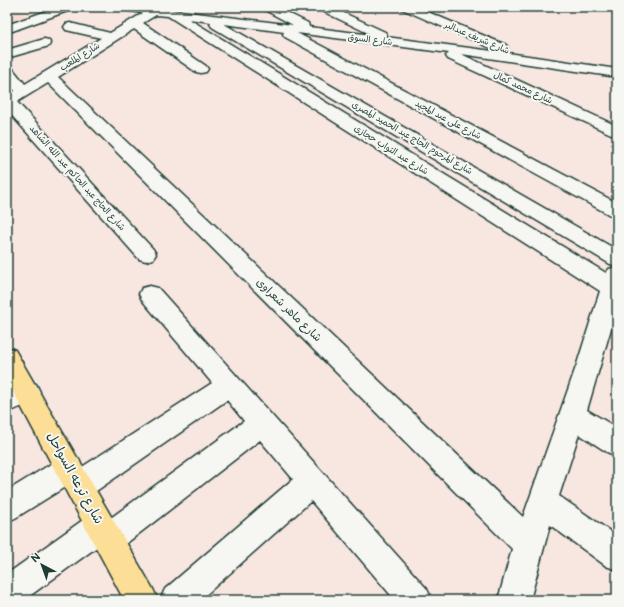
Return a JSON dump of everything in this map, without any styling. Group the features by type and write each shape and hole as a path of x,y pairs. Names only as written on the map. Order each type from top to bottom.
{"main road":[{"name":"شارع ترعه السواحل","path":"7,357 17,397 74,478 142,600"}],"street":[{"path":"7,29 69,7"},
{"name":"شارع السوق","path":"123,7 158,10 278,28 526,59 617,73"},
{"path":"267,7 318,33"},
{"path":"322,7 399,43"},
{"name":"شارع شريف عبدالبر","path":"406,7 526,59"},
{"name":"شارع الملعب","path":"7,102 111,37 158,10"},
{"name":"شارع عبد التواب حجازى","path":"158,10 614,279"},
{"name":"شارع المرحوم الحاج عبد الحميد المصرى","path":"206,18 617,259"},
{"path":"134,23 201,70"},
{"path":"70,27 111,37"},
{"name":"شارع على عبد المجيد","path":"278,28 617,211"},
{"path":"7,54 44,42"},
{"name":"شارع محمد كمال","path":"434,47 611,129"},
{"path":"7,71 24,92"},
{"name":"شارع ماهر شعراوى","path":"49,76 529,544"},
{"name":"شارع الحاج عبد الحاكم عبد الله الشاهد","path":"7,102 146,254"},
{"path":"514,600 529,544 589,364 614,279"},
{"path":"150,294 416,600"},
{"path":"7,507 74,478 229,385"},
{"path":"572,415 617,444"},
{"path":"7,593 104,532 262,423"},
{"path":"176,600 312,481"},
{"path":"543,502 617,555"}],"shaded area":[{"path":"7,7 17,7 29,21 7,27"}]}
